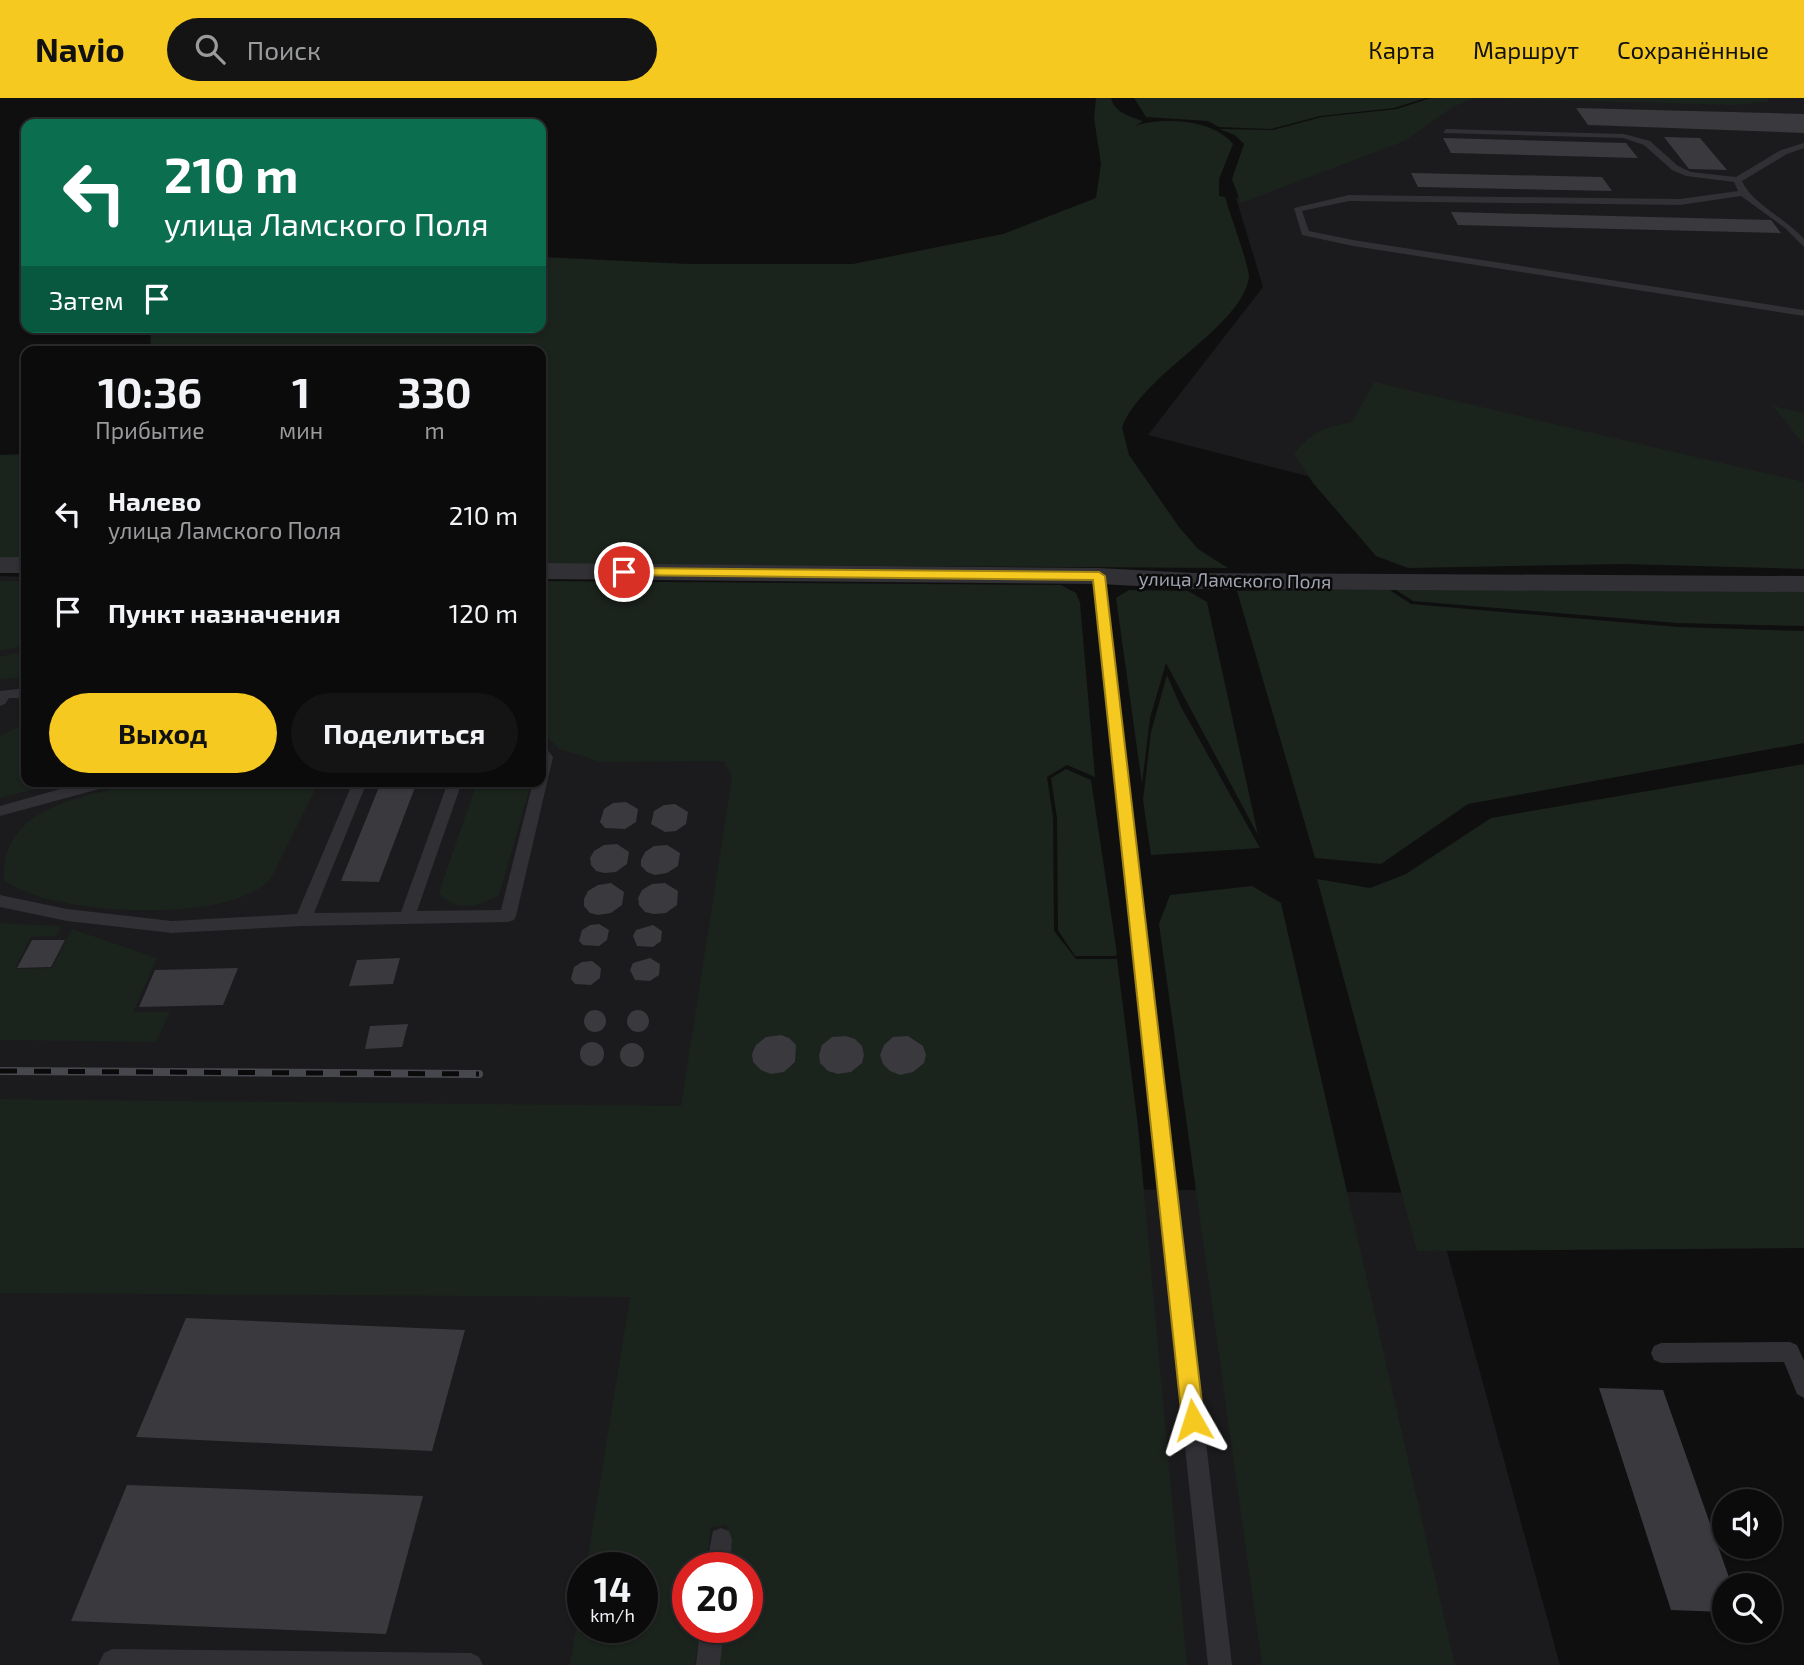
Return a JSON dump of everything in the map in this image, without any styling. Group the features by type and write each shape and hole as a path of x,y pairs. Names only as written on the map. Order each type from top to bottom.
{"street":[{"path":"0,565 21,565"},
{"name":"улица Ламского Поля","path":"546,572 1099,576 1194,581 1804,584"}],"lane":[{"path":"1446,131 1624,136 1647,143 1675,168 1689,174 1737,180 1784,152 1804,145"},
{"path":"1737,180 1743,192 1788,226 1804,244"},
{"path":"1743,192 1680,202 1349,198 1297,210 1305,233 1317,236 1739,305 1804,313"},
{"path":"1099,576 1220,1665"},
{"path":"0,701 5,694 21,693"},
{"path":"0,811 87,787"},
{"path":"303,920 358,787"},
{"path":"407,918 453,787"},
{"path":"0,901 67,915 172,928 303,920 508,916 539,787"},
{"path":"1661,1353 1790,1352 1804,1387"},
{"path":"720,1552 721,1539"},
{"path":"708,1665 710,1643"},
{"path":"110,1665 112,1661 471,1665"}],"shaded area":[{"path":"1096,98 1111,98 1119,110 1143,121 1135,126 1159,122 1187,122 1213,129 1233,144 1219,179 1219,196 1225,197 1248,272 1249,278 1242,297 1210,333 1150,387 1122,427 1129,455 1179,527 1198,549 1228,568 546,564 546,346 151,346 150,333 546,333 546,257 689,264 853,264 1003,234 1096,198 1101,164 1094,118"},
{"path":"1134,98 1426,98 1394,108 1320,116 1271,129 1219,127 1208,121 1146,117"},
{"path":"1431,98 1474,98 1453,107 1405,141 1241,203 1232,179 1244,144 1235,135 1219,129 1273,130 1322,117 1397,109"},
{"path":"1464,98 1804,98 1804,486 1315,478 1148,435 1263,287 1236,198 1379,144"},
{"path":"1492,98 1767,98 1770,101 1736,105"},
{"path":"1374,382 1804,482 1804,569 1623,564 1408,568 1376,556 1313,483 1294,454 1319,431 1352,422"},
{"path":"1773,406 1804,413 1804,445"},
{"path":"21,454 21,558 0,557 0,455"},
{"path":"0,576 21,577 21,787 546,787 546,586 1030,597 1061,1164 0,1164"},
{"path":"0,581 21,581 21,646 0,651"},
{"path":"546,581 1061,585 1076,593 1080,603 1095,777 1067,765 1047,777 1053,817 1054,931 1076,959 1117,959 1138,1126 1187,1665 720,1665 721,1643 763,1643 763,1552 726,1552 727,1525 711,1527 708,1552 672,1552 672,1643 698,1643 695,1665 570,1665 574,1643 658,1643 658,1552 589,1552 630,1297 0,1293 0,1099 681,1106 732,777 724,761 600,762 560,749 546,736"},
{"path":"1393,588 1804,590 1804,626 1677,623 1413,601"},
{"path":"1388,589 1411,604 1678,627 1804,631 1804,743 1468,804 1381,864 1315,858 1237,591"},
{"path":"1129,590 1188,591 1207,602 1258,835 1166,663 1150,718 1142,784 1116,598"},
{"path":"21,652 21,677 0,679 0,657"},
{"path":"1167,675 1180,705 1260,848 1151,855 1143,800 1151,732"},
{"path":"21,726 21,787 45,787 0,798 0,736"},
{"path":"1804,764 1804,1248 1417,1251 1317,879 1370,888 1406,874 1491,818"},
{"path":"1066,769 1091,780 1117,954 1115,956 1075,956 1058,930 1057,818 1051,778"},
{"path":"123,787 316,787 267,882 245,895 215,904 177,909 96,908 26,892 4,880 7,855 16,835 32,819 74,799"},
{"path":"475,787 530,787 499,895 483,903 461,906 439,893"},
{"path":"1252,886 1281,903 1455,1665 1262,1665 1159,924 1170,895"},
{"path":"0,923 61,926 56,936 31,937 15,969 52,968 72,929 157,958 133,1012 170,1012 156,1042 0,1040"},
{"path":"0,1176 1431,1193 1560,1665 0,1665"}],"building":[{"path":"1576,108 1804,114 1804,133 1588,125"},
{"path":"1664,137 1700,138 1727,170 1689,169"},
{"path":"1443,138 1626,143 1638,158 1451,153"},
{"path":"1411,173 1602,177 1612,191 1418,187"},
{"path":"1451,212 1771,220 1781,233 1458,225"},
{"path":"379,787 415,787 379,882 341,881"},
{"path":"626,802 638,809 636,822 625,829 605,828 600,822 604,809 613,803"},
{"path":"675,804 688,812 686,824 676,831 665,832 651,824 654,811 664,805"},
{"path":"617,844 629,852 627,864 616,872 596,871 590,858 594,851 604,845"},
{"path":"667,845 680,853 678,866 667,873 655,875 647,872 641,866 645,852 654,846"},
{"path":"611,883 624,892 622,905 611,913 590,913 584,906 588,891 598,885"},
{"path":"665,883 678,891 677,905 666,913 645,912 639,905 638,898 642,890 652,884"},
{"path":"599,924 609,930 607,940 599,946 583,945 579,941 582,930"},
{"path":"653,925 662,931 661,941 653,947 637,946 633,936 636,930"},
{"path":"32,940 65,940 51,967 17,968"},
{"path":"400,958 393,984 349,986 357,960"},
{"path":"650,958 660,964 659,975 650,981 635,980 630,970 633,963"},
{"path":"592,961 601,968 600,978 591,985 575,984 571,979 574,967 582,962"},
{"path":"238,968 223,1005 139,1007 155,970"},
{"path":"591,1010 599,1010 606,1017 606,1025 599,1032 591,1032 584,1025 584,1017"},
{"path":"638,1010 646,1013 649,1021 646,1029 638,1032 630,1029 627,1021 630,1013"},
{"path":"408,1024 402,1047 365,1049 370,1026"},
{"path":"781,1035 796,1045 795,1062 784,1072 771,1074 761,1070 753,1062 752,1054 756,1045 766,1037"},
{"path":"846,1036 855,1039 862,1046 862,1063 851,1072 838,1074 828,1071 820,1063 822,1045 832,1037"},
{"path":"908,1036 923,1046 926,1055 924,1063 913,1072 900,1075 883,1064 880,1055 884,1045 893,1037"},
{"path":"592,1042 603,1049 604,1054 597,1065 592,1066 581,1059 580,1054 587,1043"},
{"path":"632,1043 640,1047 644,1055 640,1063 632,1067 624,1063 620,1055 624,1047"},
{"path":"186,1318 465,1330 432,1451 136,1437"},
{"path":"1599,1388 1663,1390 1712,1529 1712,1559 1722,1559 1727,1573 1712,1573 1712,1612 1671,1610"},
{"path":"127,1485 423,1496 386,1634 71,1621"}],"railway":[{"path":"0,1071 479,1074"}],"route":[{"path":"624,572 1099,576 1193,1420"}]}
